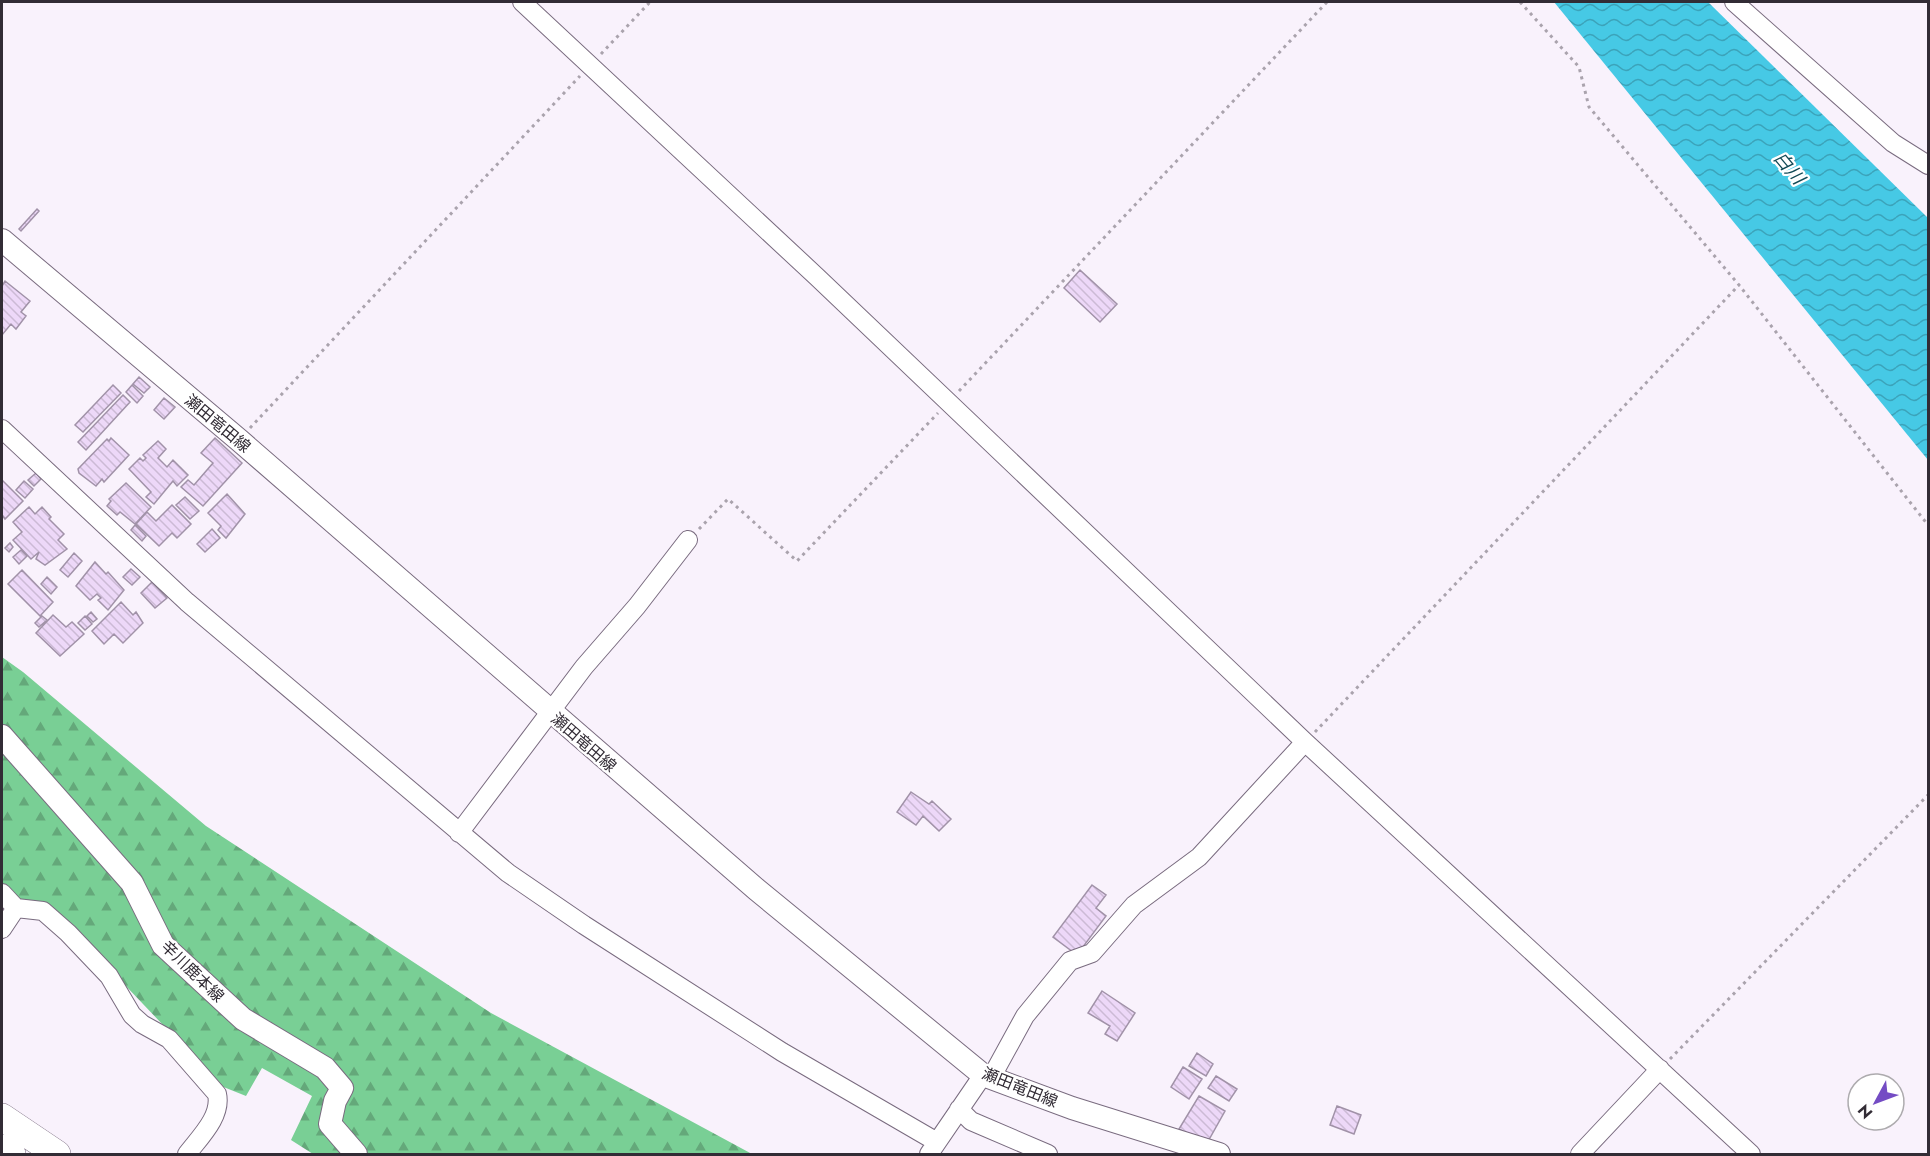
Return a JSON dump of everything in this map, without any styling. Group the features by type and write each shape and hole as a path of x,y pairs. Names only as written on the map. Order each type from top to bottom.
{"highway":[{"path":"2,1117 57,1155"},
{"path":"2,1148 12,1155"}],"main road":[{"name":"瀬田竜田線","path":"2,240 239,440 550,713 756,889 987,1076 1072,1108 1219,1155"},
{"name":"辛川鹿本線","path":"2,736 132,883 163,945 243,1019 325,1068 342,1088 335,1101 330,1124 356,1155"}],"street":[{"path":"522,2 817,277 1305,742 1751,1155"},
{"path":"1734,2 1893,143 1929,165"},
{"path":"2,429 187,602 508,873 594,932 933,1148 959,1109 987,1076 1025,1016 1071,961 1092,953 1134,905 1199,857 1305,742"},
{"path":"459,833 550,713 688,540"},
{"path":"2,893 16,908 43,911 68,933 109,976 132,1016 169,1039 217,1094 219,1102 213,1118 187,1155"},
{"path":"2,929 16,908"},
{"path":"1580,1155 1660,1069"},
{"path":"959,1109 971,1121 1048,1155"}],"path":[{"path":"239,440 650,2"},
{"path":"688,540 728,499 797,561 1327,2"},
{"path":"1520,2 1579,68 1589,107 1739,285 1929,525"},
{"path":"1305,742 1739,285"},
{"path":"1660,1069 1929,795"}],"green space":[{"path":"2,657 23,672 206,826 491,1013 752,1154 313,1154 291,1140 312,1096 262,1068 246,1096 221,1086 46,902 18,904 2,886"}],"water":[{"name":"白川","path":"1554,2 1708,2 1928,218 1928,460"}],"building":[{"path":"37,209 39,211 21,231 19,229"},
{"path":"1080,270 1117,304 1100,322 1064,288"},
{"path":"5,281 30,301 21,312 26,316 16,329 11,324 2,335 2,286"},
{"path":"139,377 150,387 144,393 133,384"},
{"path":"113,385 121,393 83,432 75,425"},
{"path":"132,385 143,396 137,403 126,392"},
{"path":"123,395 130,402 86,450 78,442"},
{"path":"164,398 175,407 164,419 154,410"},
{"path":"111,438 129,455 104,482 102,479 96,486 79,473 78,469 107,439 109,441"},
{"path":"215,438 242,463 203,506 181,487 188,480 194,485 213,463 201,453"},
{"path":"158,441 166,449 158,458 167,467 173,460 188,475 177,486 173,481 154,504 146,497 151,492 129,469 140,458 143,461 146,458 143,455"},
{"path":"36,473 41,479 34,486 28,480"},
{"path":"2,480 23,501 5,519 2,515"},
{"path":"24,481 33,489 25,498 16,490"},
{"path":"126,483 151,507 135,524 120,512 117,515 107,506 111,501 109,499"},
{"path":"227,494 245,514 226,538 218,530 221,526 208,513"},
{"path":"185,497 199,511 190,519 176,505"},
{"path":"172,505 191,524 177,538 172,533 159,546 136,524 147,512 156,521"},
{"path":"29,507 35,514 42,507 51,517 49,519 64,534 58,540 67,549 45,565 36,559 39,552 31,559 13,540 22,532 13,522"},
{"path":"135,525 146,536 142,541 131,530"},
{"path":"212,529 220,538 205,552 197,544"},
{"path":"10,543 13,547 9,552 5,548"},
{"path":"21,550 27,556 19,564 13,557"},
{"path":"74,553 82,561 68,577 60,570"},
{"path":"95,562 106,574 108,572 124,590 108,610 98,600 101,598 97,594 90,600 76,586"},
{"path":"131,569 140,577 132,585 123,577"},
{"path":"22,570 53,602 40,616 8,584"},
{"path":"47,577 57,587 51,594 41,584"},
{"path":"152,582 167,598 155,608 141,593"},
{"path":"121,602 133,615 136,612 143,623 123,643 114,634 104,644 92,631"},
{"path":"91,612 97,619 93,622 87,616"},
{"path":"53,615 66,627 72,622 84,634 60,656 36,633"},
{"path":"42,616 47,620 39,627 35,623"},
{"path":"85,616 92,624 85,630 78,623"},
{"path":"911,792 929,804 932,801 951,819 939,831 923,816 916,825 897,812"},
{"path":"1092,885 1106,895 1096,908 1106,916 1077,955 1053,937"},
{"path":"1102,991 1135,1013 1117,1041 1105,1034 1110,1026 1088,1013"},
{"path":"1197,1053 1213,1064 1206,1076 1189,1066"},
{"path":"1183,1067 1202,1079 1189,1099 1171,1087"},
{"path":"1216,1076 1237,1089 1229,1101 1208,1088"},
{"path":"1199,1096 1225,1111 1206,1145 1179,1129"},
{"path":"1337,1106 1361,1115 1354,1134 1330,1125"}]}
